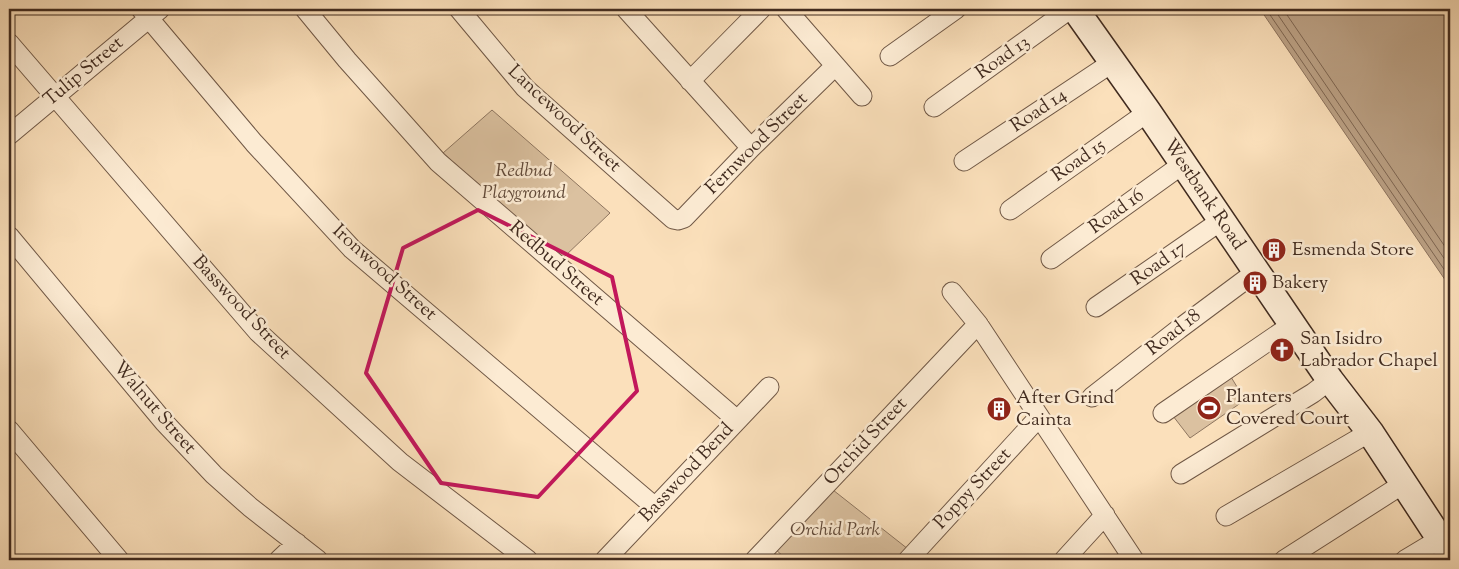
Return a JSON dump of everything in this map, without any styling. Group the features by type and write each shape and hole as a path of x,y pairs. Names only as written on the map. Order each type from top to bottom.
{"street":[{"name":"Redbud Street","path":"305,9 347,60 438,162 737,420"},
{"name":"Lancewood Street","path":"459,9 525,88 673,218 678,220"},
{"path":"626,9 751,148"},
{"path":"690,81 761,9"},
{"path":"786,9 862,96"},
{"path":"890,56 956,9"},
{"name":"Road 13","path":"934,107 1070,9"},
{"name":"Westbank Road","path":"1075,9 1294,324 1330,380 1370,432 1395,489 1445,547"},
{"name":"Tulip Street","path":"9,135 150,12"},
{"name":"Ironwood Street","path":"150,12 254,143 352,249 655,507"},
{"name":"Basswood Street","path":"9,43 258,332 400,462 528,560"},
{"name":"Road 14","path":"964,162 1113,62"},
{"name":"Fernwood Street","path":"678,220 684,218 751,148 835,66"},
{"name":"Road 15","path":"1010,210 1148,112"},
{"name":"Road 16","path":"1051,260 1183,164"},
{"name":"Road 17","path":"1096,307 1222,220"},
{"name":"Walnut Street","path":"9,236 164,422 214,476 318,560"},
{"name":"Road 18","path":"1092,397 1198,314 1257,271"},
{"path":"952,292 978,324 1134,560"},
{"name":"Orchid Street","path":"755,560 978,324"},
{"path":"1163,413 1294,324"},
{"path":"1181,474 1330,380"},
{"name":"Basswood Bend","path":"605,560 769,387"},
{"name":"Poppy Street","path":"908,560 1039,417"},
{"path":"9,430 118,560"},
{"path":"1226,516 1370,432"},
{"path":"1284,560 1395,489"},
{"path":"1064,560 1106,515"},
{"path":"279,560 297,543"},
{"path":"1405,560 1445,547"}],"highlighted area":[{"path":"478,210 612,277 637,391 538,497 441,483 366,373 403,248"}],"green space":[{"name":"Redbud Playground","path":"492,110 610,213 563,258 443,153"},
{"name":"Planters Covered Court","path":"1231,377 1245,400 1190,438 1173,416"},
{"name":"Orchid Park","path":"833,490 908,549 898,560 787,560 773,547"}],"water":[{"path":"1260,9 1450,9 1450,287"}],"place":[{"name":"Esmenda Store","path":"1274,250"},
{"name":"Bakery","path":"1255,283"},
{"name":"San Isidro Labrador Chapel","path":"1282,350"},
{"name":"Planters Covered Court","path":"1209,408"},
{"name":"After Grind Cainta","path":"999,409"}]}
